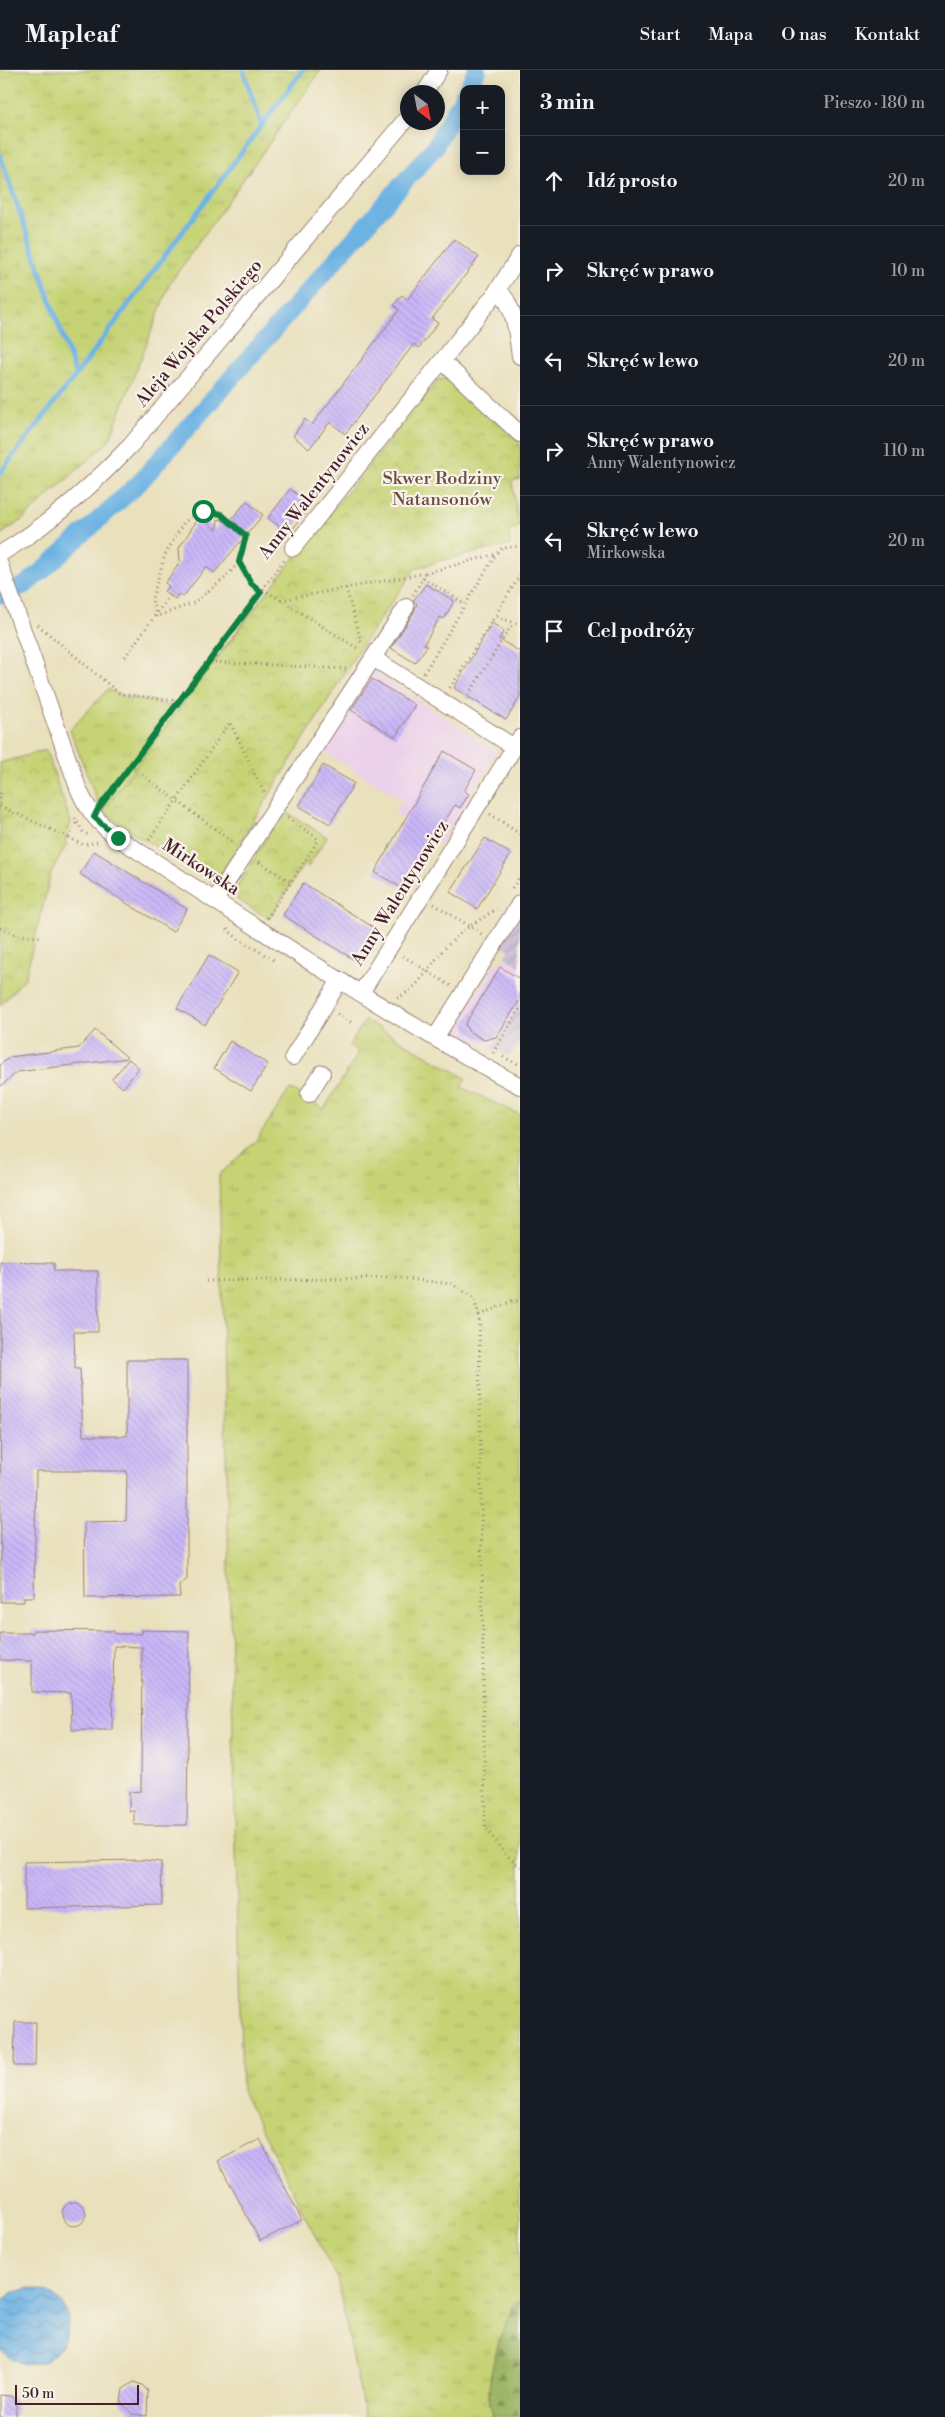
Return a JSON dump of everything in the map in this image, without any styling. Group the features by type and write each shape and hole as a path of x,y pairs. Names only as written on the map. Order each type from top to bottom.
{"street":[{"path":"429,85 439,70"},
{"name":"Aleja Wojska Polskiego","path":"0,554 61,511 88,488 131,445 400,126"},
{"name":"Anny Walentynowicz","path":"293,548 498,289 520,255"},
{"path":"498,289 510,308 517,329 520,356"},
{"path":"442,361 520,434"},
{"name":"Mirkowska","path":"0,565 77,786 94,817 111,833 340,980 435,1038 520,1086"},
{"path":"215,900 406,607"},
{"path":"369,664 517,742"},
{"name":"Anny Walentynowicz","path":"361,993 517,742"},
{"path":"435,1038 495,942 516,896"},
{"path":"293,1057 340,980"},
{"path":"309,1094 322,1073"}],"path":[{"path":"203,511 221,514 246,536 239,562 224,578 193,603 156,617 152,599 165,555 184,522 203,511"},
{"path":"418,676 424,674 496,554 502,548 520,546"},
{"name":"Anny Walentynowicz","path":"94,817 293,548"},
{"path":"281,600 426,573 496,554"},
{"path":"239,562 251,583 364,652 346,588"},
{"path":"406,607 426,573"},
{"path":"446,695 520,575"},
{"path":"423,578 465,604"},
{"path":"125,657 156,617 170,595"},
{"path":"495,616 520,625"},
{"path":"31,619 120,694 178,701"},
{"path":"462,705 513,623"},
{"path":"209,662 369,664"},
{"path":"146,844 230,722 272,810 316,837 318,841 266,920 274,925"},
{"path":"130,766 246,852 291,882"},
{"path":"0,793 0,806 84,845 98,842"},
{"path":"486,811 520,834"},
{"path":"69,838 76,822"},
{"path":"516,896 520,876"},
{"path":"428,901 495,942"},
{"path":"402,1004 394,1000 413,989 449,943 469,926 502,906"},
{"path":"0,928 16,935 42,937"},
{"path":"396,952 463,993"},
{"path":"492,1053 520,1008"},
{"path":"333,1013 354,1024"},
{"path":"485,1050 520,1064"},
{"path":"206,1281 400,1278 452,1284 473,1297 480,1315 485,1827 503,1852 520,1867"},
{"path":"480,1315 512,1301 520,1301"}],"shaded area":[{"path":"369,673 376,673 491,747 495,752 495,756 441,844 394,813 403,800 321,750"},
{"path":"520,914 520,966 505,957 510,950 500,945"},
{"path":"505,957 520,966 520,1003 492,1048 457,1034 455,1028 495,964 503,962"},
{"path":"520,1003 520,1042 510,1057 492,1048"}],"green space":[{"path":"0,70 321,70 170,283 109,441 22,520 0,535"},
{"name":"Skwer Rodziny Natansonów","path":"452,377 520,443 520,479 512,481 519,527 509,531 510,545 438,561 415,569 362,645 215,883 135,834 103,811 271,587 438,380"},
{"path":"265,595 215,883 135,834 103,811 70,730 108,689 125,696 160,703 176,710"},
{"path":"46,750 71,823 65,841 67,844 51,873 25,978 0,1006 0,763"},
{"path":"283,810 327,837 308,867 304,864 269,919 235,898 234,893"},
{"path":"365,1020 466,1078 461,1087 520,1115 520,2301 513,2306 489,2396 493,2417 365,2417 337,2279 242,2091 219,1175 255,1142 290,1089 324,1109 359,1052 349,1046"},
{"path":"520,2301 520,2417 493,2417 489,2387 494,2361 502,2332 514,2308"}],"water":[{"path":"30,2288 53,2296 65,2310 68,2327 63,2343 51,2357 36,2364 18,2362 0,2348 0,2304 11,2293"}],"building":[{"path":"454,239 479,257 432,319 438,323 419,348 414,344 345,434 330,422 309,449 293,436 305,419 312,425 399,310 394,305 402,295 407,300"},
{"path":"290,489 311,505 289,534 268,518"},
{"path":"247,501 263,515 214,573 206,567 183,597 179,594 175,599 164,591 169,586 165,583 180,562 179,548 199,517 217,530 218,519 229,522"},
{"path":"426,584 454,601 444,619 440,617 424,644 427,646 415,663 391,648 414,612 417,603 413,601"},
{"path":"492,623 504,631 499,639 520,652 520,697 506,720 454,688"},
{"path":"372,679 415,705 395,737 351,710"},
{"path":"444,751 476,770 464,791 469,794 460,808 455,805 443,824 440,823 400,887 375,872"},
{"path":"323,765 354,783 330,824 299,806"},
{"path":"485,838 511,854 477,909 450,892"},
{"path":"94,851 187,909 173,932 80,874"},
{"path":"303,883 376,929 356,961 283,915"},
{"path":"209,955 238,972 205,1025 177,1008"},
{"path":"500,967 520,979 520,1000 496,1037 484,1040 468,1031 465,1024"},
{"path":"95,1030 128,1058 17,1072 0,1087 0,1065 10,1057 79,1048"},
{"path":"230,1041 268,1064 251,1091 214,1068"},
{"path":"129,1059 139,1068 123,1088 112,1079"},
{"path":"0,1262 54,1263 54,1271 98,1271 98,1332 74,1332 75,1368 80,1368 83,1436 127,1436 127,1360 187,1360 187,1579 179,1586 180,1597 85,1598 84,1522 126,1521 127,1471 36,1471 34,1597 24,1597 24,1602 1,1602"},
{"path":"33,1630 114,1631 114,1634 142,1634 142,1630 189,1631 187,1825 134,1825 134,1811 129,1811 129,1792 141,1791 142,1647 114,1646 112,1730 72,1730 71,1693 32,1692 32,1661 0,1660 0,1633 33,1633"},
{"path":"144,1860 161,1862 162,1905 24,1908 24,1862"},
{"path":"15,2022 36,2022 35,2066 14,2066"},
{"path":"260,2139 302,2220 260,2241 218,2161"},
{"path":"74,2202 82,2206 86,2214 82,2222 74,2226 66,2222 62,2214 66,2206"},
{"path":"134,2382 142,2385 148,2391 147,2416 133,2414 121,2402 123,2389"},
{"path":"0,2395 11,2396 16,2404 16,2417 0,2417"}],"waterway":[{"path":"243,70 262,126"},
{"path":"0,473 76,375 303,70"},
{"path":"469,85 477,70"},
{"path":"0,595 25,585 139,483 434,148 460,102"},
{"path":"0,155 76,375"}],"route":[{"path":"118,838 94,817 98,809 261,592 251,583 239,562 246,536 221,514 203,511"}]}
